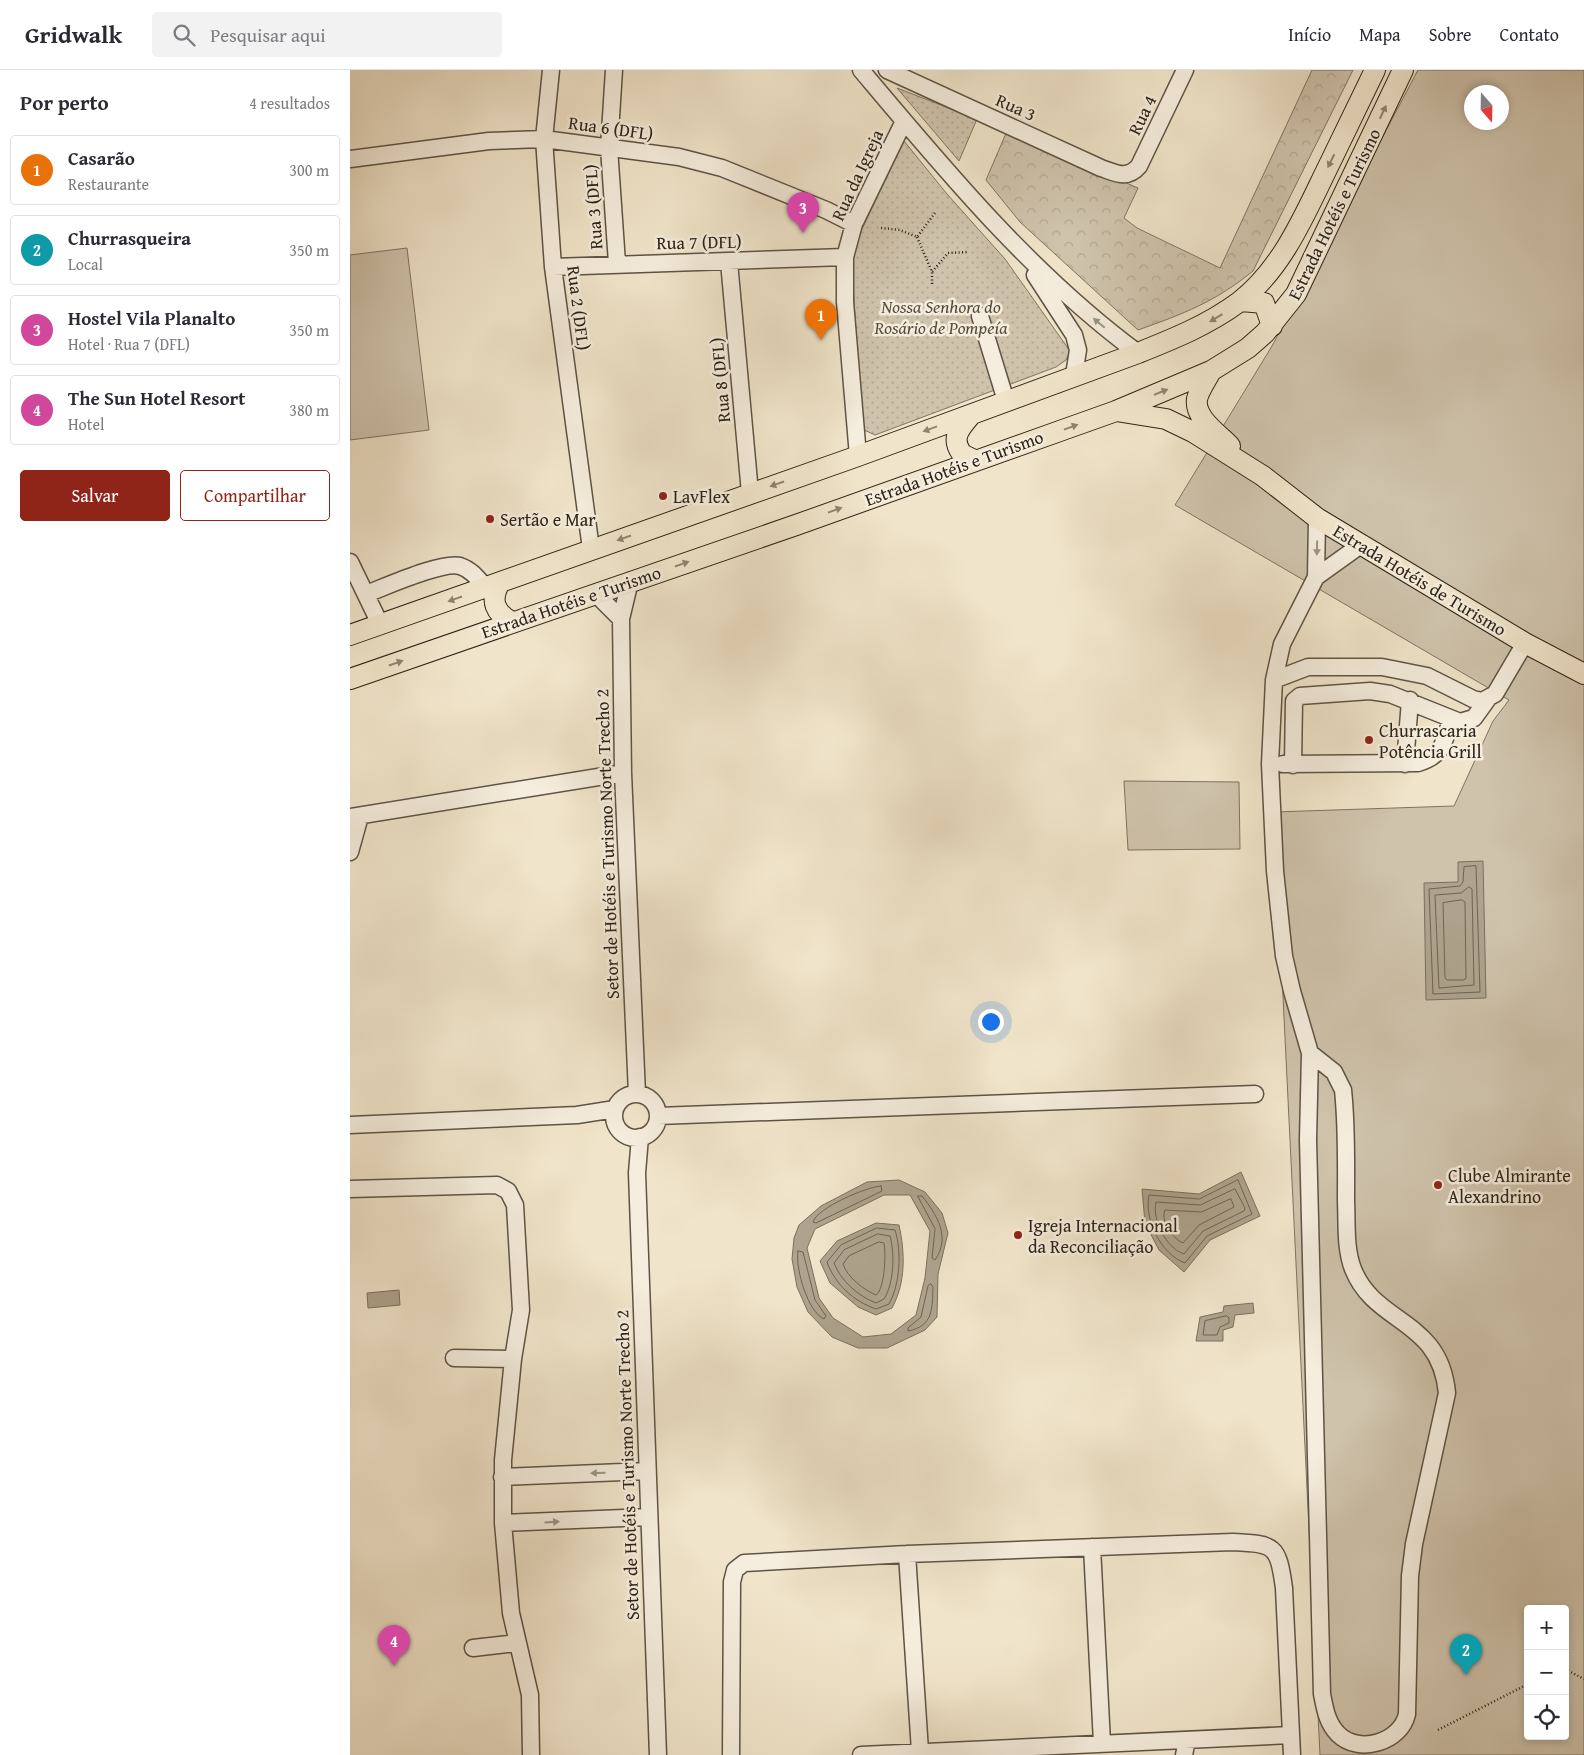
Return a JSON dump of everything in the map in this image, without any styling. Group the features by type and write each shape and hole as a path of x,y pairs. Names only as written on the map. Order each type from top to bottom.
{"main road":[{"name":"Estrada Hotéis e Turismo","path":"350,635 858,456 1138,353 1191,331 1241,301 1271,269 1286,248 1305,214 1375,70"},
{"name":"Estrada Hotéis e Turismo","path":"350,679 594,593 796,525 1116,410 1211,371 1248,348 1272,326 1289,306 1300,287 1403,70"},
{"path":"1241,301 1264,303 1272,326"},
{"name":"Estrada Hotéis de Turismo","path":"1211,371 1197,400 1200,413 1216,433 1262,476"},
{"name":"Estrada Hotéis de Turismo","path":"1116,410 1152,416 1178,424 1262,476 1317,518 1525,643 1584,674"},
{"path":"971,414 957,431 955,439 962,454 974,460"},
{"path":"493,586 495,604 500,615 512,622"}],"street":[{"name":"Rua 2 (DFL)","path":"551,70 544,139 553,267 591,549"},
{"name":"Rua 3 (DFL)","path":"614,70 608,148 617,263"},
{"path":"861,70 1018,250 1084,310 1138,353"},
{"name":"Rua 3","path":"886,70 1101,168 1120,174 1130,174"},
{"name":"Rua 4","path":"1130,174 1139,166 1185,70"},
{"name":"Rua da Igreja","path":"858,456 845,302 845,257 854,224 904,121"},
{"name":"Rua 6 (DFL)","path":"350,158 489,141 544,139 679,157 722,168 826,210 854,224"},
{"path":"1018,250 1063,315 1074,335 1078,350 1074,375"},
{"name":"Rua 7 (DFL)","path":"553,267 617,263 729,262 845,257"},
{"name":"Rua 8 (DFL)","path":"729,262 750,493"},
{"path":"980,316 1006,401"},
{"path":"1316,578 1317,518"},
{"path":"1310,1053 1334,1072 1343,1090 1348,1240 1353,1269 1370,1297 1408,1324 1434,1350 1441,1366 1446,1386 1446,1406 1415,1535 1410,1576 1407,1614 1407,1714 1404,1726 1395,1736 1382,1742 1365,1745 1352,1743 1338,1734 1328,1720 1322,1694 1308,1140 1310,1053 1284,956 1275,871 1270,764 1274,680 1282,644 1316,578 1362,544"},
{"path":"350,562 380,624"},
{"path":"366,594 441,566 458,565 493,586"},
{"name":"Setor de Hotéis e Turismo Norte Trecho 2","path":"626,1100 634,1067 623,773 621,618 630,581"},
{"path":"594,593 621,618"},
{"path":"1292,765 1294,701 1300,696 1370,691 1410,700 1460,722 1469,721 1487,700 1495,694 1525,643"},
{"path":"1274,680 1308,666 1382,667 1426,676 1477,701 1487,700"},
{"path":"1405,764 1410,700"},
{"path":"1270,764 1418,764 1437,754 1444,743 1451,719"},
{"path":"350,852 355,816 623,773"},
{"path":"658,1116 1255,1094"},
{"path":"619,1129 626,1100"},
{"path":"350,1125 578,1116 626,1100 652,1101 658,1116 653,1130 634,1138 619,1129 578,1116"},
{"name":"Setor de Hotéis e Turismo Norte Trecho 2","path":"619,1129 637,1173"},
{"name":"Setor de Hotéis e Turismo Norte Trecho 2","path":"640,1137 637,1173 646,1472 658,1755"},
{"path":"350,1189 485,1184 502,1187 508,1191 516,1210 520,1264 520,1318 513,1359 502,1477 503,1524 511,1613 530,1695 531,1755"},
{"path":"454,1358 513,1359"},
{"path":"502,1477 646,1472"},
{"path":"503,1524 648,1517"},
{"path":"731,1755 732,1587 733,1574 737,1567 754,1561 1233,1542 1263,1544 1272,1548 1280,1562 1284,1588 1292,1755"},
{"path":"1092,1547 1102,1743"},
{"path":"907,1554 920,1751"},
{"path":"473,1648 517,1643"},
{"path":"860,1755 920,1751 1026,1751 1102,1743 1185,1747 1291,1735"}],"path":[{"path":"917,237 935,212"},
{"path":"881,228 900,230 917,237 932,272 932,284"},
{"path":"932,272 948,253 969,252"},
{"path":"1569,1671 1584,1679"},
{"path":"1438,1730 1524,1686"}],"green space":[{"path":"1312,70 1353,70 1253,271 1212,299 1138,330 1020,222 986,180 1007,131 1138,188 1124,218 1137,228 1220,268"},
{"name":"Clube Almirante Alexandrino","path":"1418,70 1584,70 1584,1755 1320,1755 1274,812 1454,806 1493,721 1509,700 1175,505 1272,346"},
{"path":"897,88 977,119 959,161"},
{"name":"Nossa Senhora do Rosário de Pompeía","path":"904,141 947,194 1005,259 1070,351 1066,360 1056,367 875,435 862,429 851,252"},
{"path":"407,248 429,430 350,440 350,255"},
{"path":"1124,781 1239,782 1240,849 1128,850"}],"water":[{"path":"1483,861 1486,998 1426,1000 1424,883 1458,882 1458,862"},
{"path":"1241,1172 1260,1216 1210,1240 1184,1272 1159,1250 1145,1223 1142,1189 1199,1194"},
{"path":"899,1180 925,1192 942,1213 948,1233 938,1274 937,1317 925,1330 887,1348 858,1348 832,1337 808,1312 797,1287 792,1259 794,1238 799,1225 821,1206 867,1182","holes":["884,1195 910,1195 930,1231 925,1278 916,1315 891,1334 863,1337 833,1318 819,1298 807,1248 815,1229"]},
{"path":"876,1223 899,1225 903,1267 900,1288 892,1308 876,1315 858,1307 830,1283 820,1261 837,1241"},
{"path":"399,1290 400,1305 368,1308 367,1293"},
{"path":"1253,1303 1254,1313 1235,1315 1233,1327 1223,1330 1223,1341 1196,1341 1200,1317 1223,1312 1224,1306"}],"place":[{"name":"Hostel Vila Planalto","path":"803,233"},
{"name":"Casarão","path":"821,340"},
{"name":"LavFlex","path":"663,496"},
{"name":"Sertão e Mar","path":"490,519"},
{"name":"Churrascaria Potência Grill","path":"1369,740"},
{"name":"Clube Almirante Alexandrino","path":"1438,1185"},
{"name":"Igreja Internacional da Reconciliação","path":"1018,1235"},
{"name":"The Sun Hotel Resort","path":"394,1666"},
{"name":"Churrasqueira","path":"1466,1675"}]}
